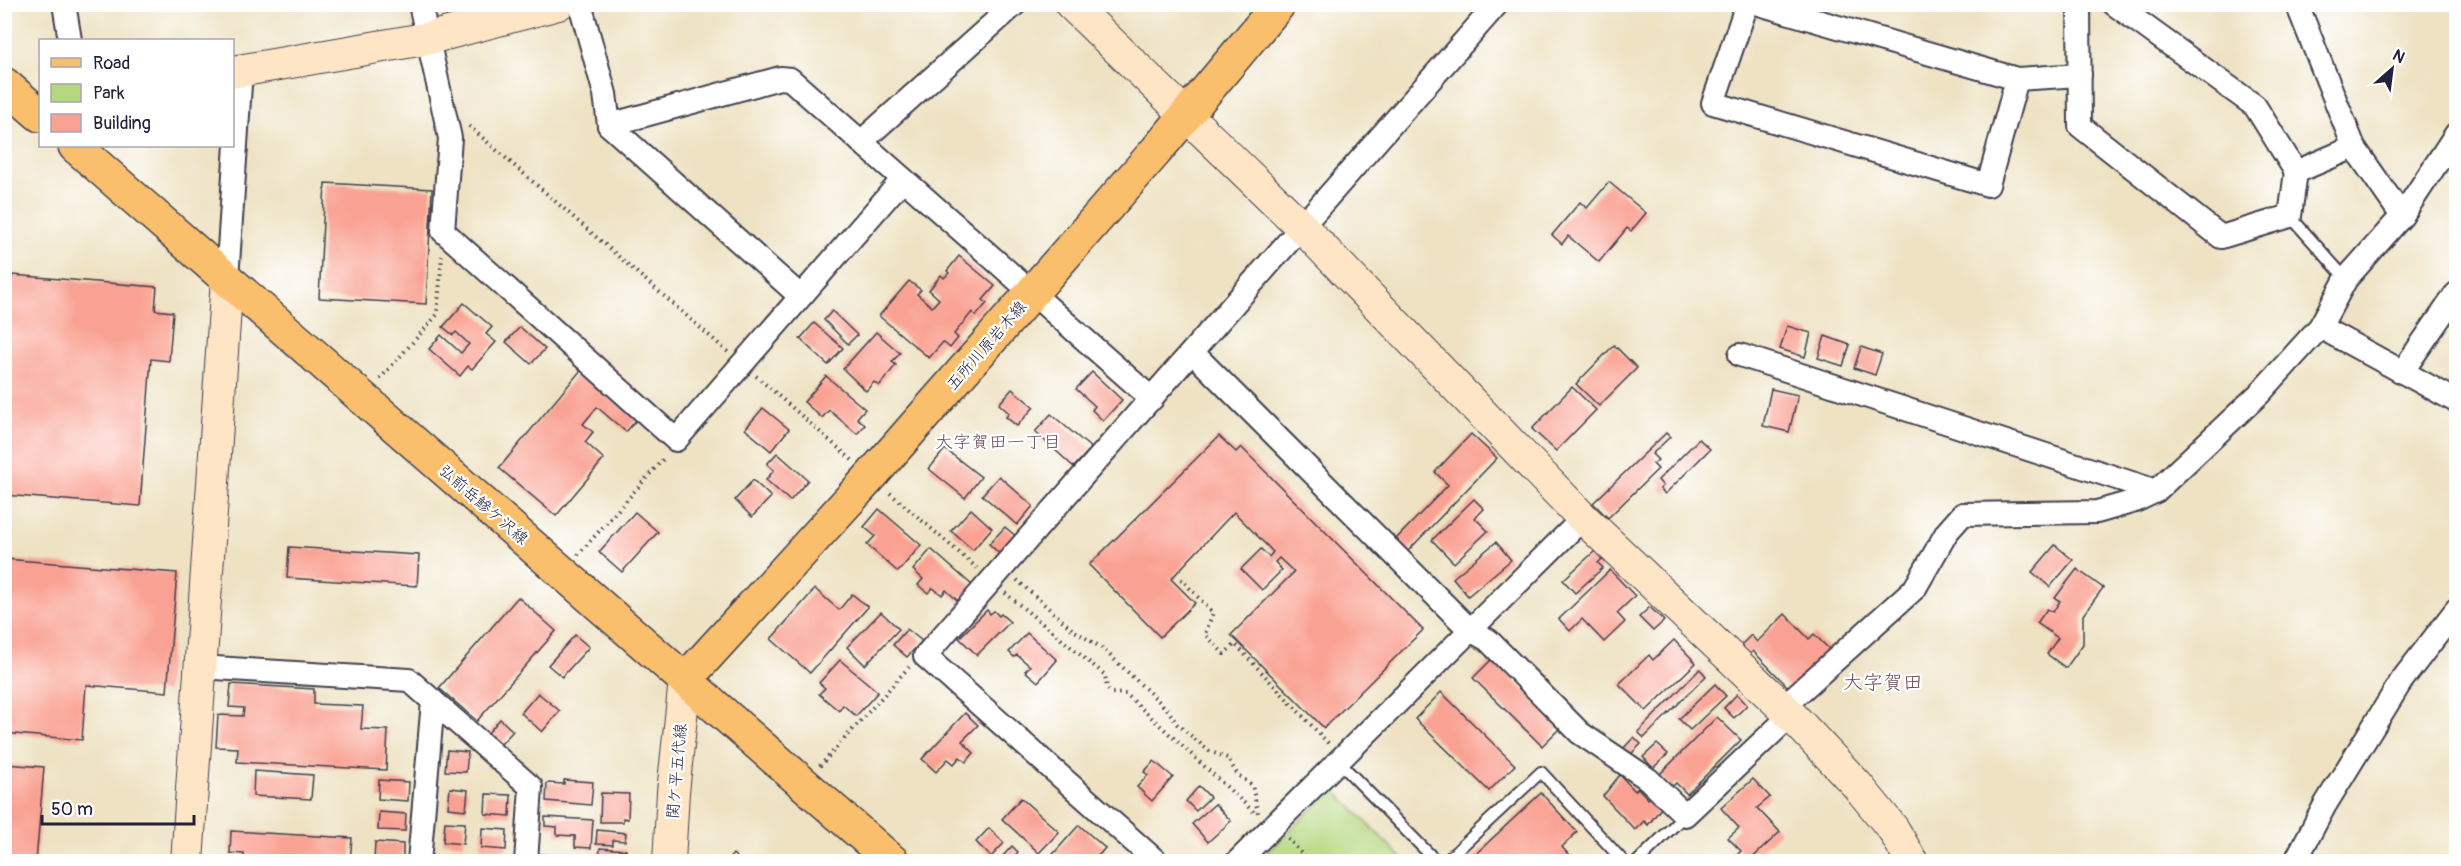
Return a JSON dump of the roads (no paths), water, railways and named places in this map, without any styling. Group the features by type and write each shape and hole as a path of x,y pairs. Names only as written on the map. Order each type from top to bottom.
{"main road":[{"name":"五所川原岩木線","path":"685,680 871,476 1187,115 1280,4"},
{"name":"弘前岳鰺ケ沢線","path":"76,147 893,861"}],"street":[{"path":"64,4 70,39"},
{"path":"420,4 430,38 450,138 443,231 676,440 903,179"},
{"path":"234,133 237,71 430,38 558,4"},
{"path":"580,4 605,94 609,125 800,296"},
{"path":"861,142 1015,4"},
{"path":"1071,4 1304,228 1583,518 1787,711 1857,785 1893,829 1912,861"},
{"path":"1157,861 925,656 1304,228 1497,4"},
{"path":"1747,4 1713,103 1988,185 2017,79"},
{"path":"1759,4 2017,79 2080,75"},
{"path":"2079,4 2080,126 2221,237 2290,216 2296,172 2255,106 2114,4"},
{"path":"2297,4 2354,147 2402,216"},
{"path":"609,125 780,78 790,79 1152,399"},
{"path":"1193,353 1470,630 1488,640 1580,733 1648,779 1685,815 1787,711 1916,588 1947,532 1964,514 2097,512 2135,501 2156,491 2260,393 2320,327 2346,279 2402,216 2457,134"},
{"path":"186,861 227,279 233,147"},
{"path":"2296,172 2354,147"},
{"path":"2402,372 2457,294"},
{"path":"2320,327 2457,401"},
{"path":"1740,356 2156,491"},
{"path":"1237,861 1583,518"},
{"path":"2295,861 2325,805 2402,680 2457,610"},
{"path":"200,667 409,680 531,787 526,861"},
{"name":"関ケ平五代線","path":"669,861 673,792 685,680"},
{"path":"419,861 433,701"}],"lane":[{"path":"2290,216 2346,279"},
{"path":"1340,759 1437,861"},
{"path":"1446,861 1541,772 1624,861"},
{"path":"1637,861 1685,815"}],"district":[{"name":"大字賀田一丁目","path":"998,442"},
{"name":"大字賀田","path":"1883,682"}]}
